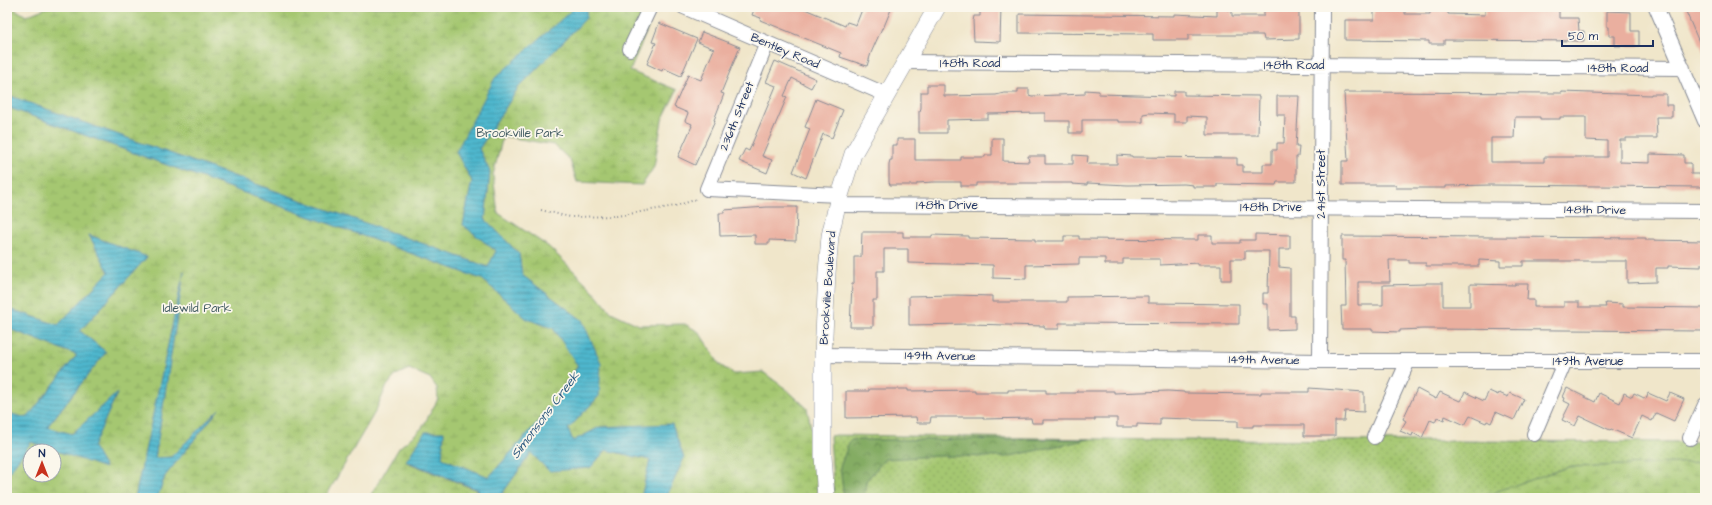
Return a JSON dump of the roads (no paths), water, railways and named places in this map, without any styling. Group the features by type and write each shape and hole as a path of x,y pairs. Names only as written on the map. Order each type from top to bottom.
{"street":[{"path":"630,50 650,7"},
{"name":"Bentley Road","path":"684,7 887,95"},
{"name":"Brookville Boulevard","path":"826,498 823,464 823,355 826,273 830,236 838,200 853,154 937,7"},
{"name":"241st Street","path":"1320,361 1322,7"},
{"path":"1656,7 1705,122"},
{"name":"236th Street","path":"707,189 767,43"},
{"name":"148th Road","path":"906,62 1682,68"},
{"name":"148th Drive","path":"707,189 838,200 1705,211"},
{"name":"149th Avenue","path":"823,355 1320,361 1705,361"},
{"path":"1374,437 1408,361"},
{"path":"1534,434 1564,361"},
{"path":"1690,438 1705,405"}],"water":[{"name":"Simonsons Creek","path":"572,7 587,7 586,18 518,88 479,149 490,172 485,219 519,254 522,275 582,320 601,363 599,396 568,429 573,441 600,427 672,424 684,458 666,498 641,498 650,460 606,450 590,468 549,471 531,453 499,498 474,498 479,490 406,461 425,432 444,432 442,458 489,477 553,405 578,366 553,328 527,319 482,279 7,107 7,95 488,267 496,251 463,225 472,181 456,152 495,78 572,10"},
{"path":"89,235 147,257 80,331 106,352 47,427 72,434 117,393 93,447 105,468 62,453 62,443 31,442 22,443 22,454 7,475 7,413 27,418 77,355 7,328 7,308 58,325 109,272"},
{"path":"184,271 155,458 171,457 219,409 165,476 157,498 135,498"}],"park label":[{"name":"Brookville Park","path":"520,133"},
{"name":"Idlewild Park","path":"197,308"}]}
